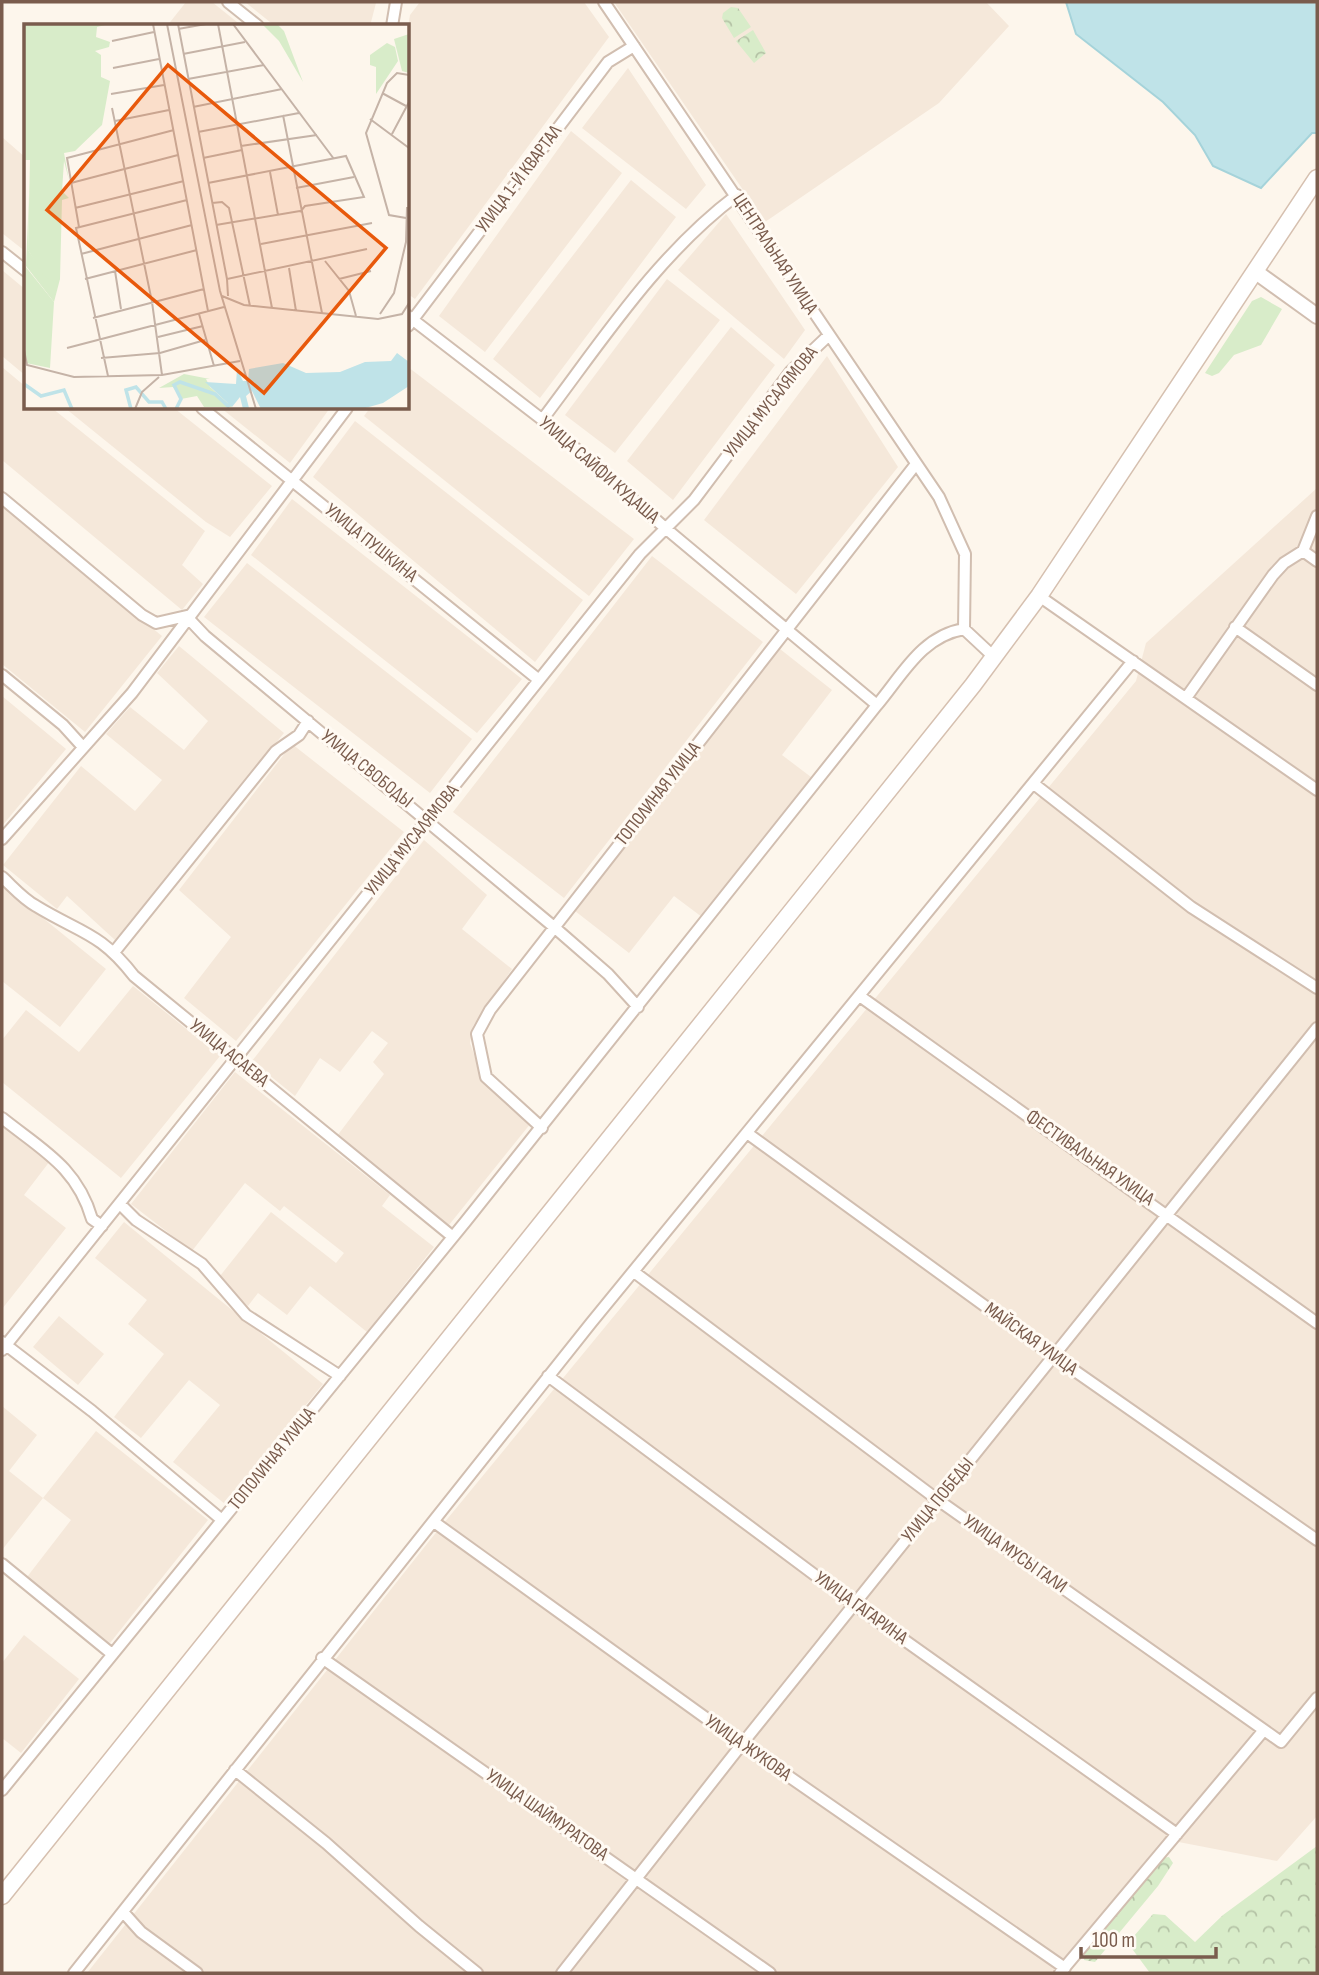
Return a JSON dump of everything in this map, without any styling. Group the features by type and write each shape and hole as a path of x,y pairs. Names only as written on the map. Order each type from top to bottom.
{"main road":[{"path":"2,1896 994,657 1039,596 1317,178"}],"street":[{"path":"228,2 256,24"},
{"path":"391,24 396,2"},
{"name":"ЦЕНТРАЛЬНАЯ УЛИЦА","path":"604,2 939,497 965,554 964,629"},
{"name":"УЛИЦА 1-Й КВАРТАЛ","path":"410,320 608,62 634,46"},
{"path":"542,420 653,274 704,220 737,195"},
{"path":"2,252 24,269"},
{"path":"1256,272 1317,316"},
{"name":"УЛИЦА САЙФИ КУДАША","path":"410,322 542,420 664,527 877,705"},
{"name":"УЛИЦА МУСАЛЯМОВА","path":"3,1346 237,1060 539,680 664,527 694,500 791,371 828,336"},
{"name":"УЛИЦА ПУШКИНА","path":"205,410 539,680"},
{"path":"2,839 132,693 345,410"},
{"name":"ТОПОЛИНАЯ УЛИЦА","path":"542,1128 486,1077 477,1034 490,1010 916,464"},
{"path":"2,498 142,615 156,623 190,617"},
{"path":"1186,698 1279,569 1303,551 1317,516"},
{"path":"1303,551 1317,561"},
{"path":"1039,596 1317,790"},
{"name":"УЛИЦА СВОБОДЫ","path":"190,617 205,636 428,819 608,974 638,1007"},
{"path":"1235,627 1317,685"},
{"path":"964,629 994,657"},
{"name":"ТОПОЛИНАЯ УЛИЦА","path":"2,1790 542,1128 877,705 931,640 945,632 964,629"},
{"path":"74,1973 548,1376 1133,661"},
{"path":"2,675 63,725 82,746"},
{"path":"115,951 276,751 299,735 308,721"},
{"path":"1034,784 1191,907 1317,988"},
{"name":"УЛИЦА АСАЕВА","path":"2,877 32,904 87,931 115,951 134,976 453,1237"},
{"name":"ФЕСТИВАЛЬНАЯ УЛИЦА","path":"860,997 1170,1215 1317,1323"},
{"name":"УЛИЦА ПОБЕДЫ","path":"562,1973 635,1877 1170,1215 1317,1028"},
{"path":"2,1118 73,1176 85,1197 92,1219 102,1226"},
{"name":"МАЙСКАЯ УЛИЦА","path":"747,1133 1055,1357 1317,1540"},
{"path":"120,1204 136,1220 202,1264 246,1315 340,1376"},
{"name":"УЛИЦА МУСЫ ГАЛИ","path":"634,1272 938,1500 1264,1731"},
{"path":"3,1346 92,1411 222,1520"},
{"name":"УЛИЦА ГАГАРИНА","path":"548,1376 855,1605 1177,1834"},
{"name":"УЛИЦА ЖУКОВА","path":"434,1522 742,1744 1063,1970"},
{"path":"2,1564 112,1654"},
{"name":"УЛИЦА ШАЙМУРАТОВА","path":"322,1658 771,1973"},
{"path":"1063,1970 1264,1731 1281,1742 1317,1698"},
{"path":"235,1770 326,1843 419,1926 477,1973"},
{"path":"124,1913 141,1932 197,1973"}],"shaded area":[{"path":"186,2 212,2 240,24 169,24"},
{"path":"245,2 376,3 371,24 272,24"},
{"path":"420,2 584,2 609,37 415,299 410,295 410,15"},
{"path":"614,2 986,2 1009,26 939,103 765,222"},
{"path":"628,68 706,185 686,209 582,128"},
{"path":"571,131 622,173 485,352 439,316"},
{"path":"2,137 24,156 24,250 2,233"},
{"path":"631,180 676,217 540,398 493,359"},
{"path":"726,214 805,330 784,359 678,270"},
{"path":"2,270 24,288 24,374 2,356"},
{"path":"667,279 720,320 615,453 565,415"},
{"path":"731,327 775,365 673,500 627,461"},
{"path":"827,356 898,467 796,594 704,520"},
{"path":"2,367 24,385 24,410 54,410 205,531 182,565 203,584 182,610 2,460"},
{"path":"410,369 634,539 589,596 364,416 368,410 410,410"},
{"path":"67,410 177,410 272,486 230,537 206,522"},
{"path":"224,410 329,410 290,463"},
{"path":"355,421 583,600 535,662 313,477"},
{"path":"1317,488 1317,1816 1277,1861 1163,1839 1053,1973 87,1973 430,1540 1136,681 1146,643"},
{"path":"292,499 522,679 477,733 251,555"},
{"path":"2,506 162,636 85,732 2,664"},
{"path":"652,556 763,642 564,898 453,812"},
{"path":"247,563 472,739 430,793 204,617"},
{"path":"179,646 284,733 115,940 67,896 57,909 3,865 81,766 135,811 162,780 106,734 130,707 184,750 208,721 157,673"},
{"path":"780,649 832,690 782,755 811,777 702,917 674,896 629,953 575,911"},
{"path":"2,696 66,749 2,826"},
{"path":"292,744 404,832 236,1041 184,998 231,937 179,890"},
{"path":"424,840 487,895 462,929 512,969 473,1026 470,1043 484,1083 531,1123 449,1225 337,1136 384,1074 373,1062 388,1043 372,1031 340,1072 320,1058 295,1096 252,1061"},
{"path":"2,885 106,969 60,1027 2,981"},
{"path":"133,986 220,1056 121,1178 2,1082 2,1040 26,1010 79,1052"},
{"path":"235,1072 390,1195 382,1206 434,1247 367,1332 310,1286 287,1315 258,1293 248,1306 216,1281 271,1212 336,1263 344,1253 284,1206 280,1211 245,1183 192,1251 131,1204"},
{"path":"2,1124 50,1161 24,1195 66,1228 2,1309"},
{"path":"124,1222 323,1384 225,1504 173,1462 220,1405 189,1380 141,1438 114,1417 164,1354 128,1324 147,1300 95,1258"},
{"path":"59,1316 104,1354 78,1385 33,1347"},
{"path":"2,1406 37,1435 9,1471 43,1498 2,1550"},
{"path":"96,1431 208,1520 110,1643 27,1577 71,1520 43,1498"},
{"path":"24,1635 79,1679 21,1753 2,1738 2,1663"}],"green space":[{"path":"731,7 738,8 751,27 734,38 722,18 723,13"},
{"path":"753,30 766,53 754,63 736,41"},
{"path":"1261,297 1282,309 1261,345 1234,355 1219,373 1212,376 1205,373 1252,301"},
{"path":"1317,1846 1317,1973 1150,1973 1130,1946 1134,1936 1153,1914 1165,1915 1195,1942 1223,1915"},
{"path":"1169,1857 1173,1863 1158,1886 1095,1962 1084,1960 1085,1952 1162,1858"}],"water":[{"path":"1066,2 1317,2 1317,133 1312,133 1261,188 1213,166 1195,135 1163,102 1076,34"}]}
